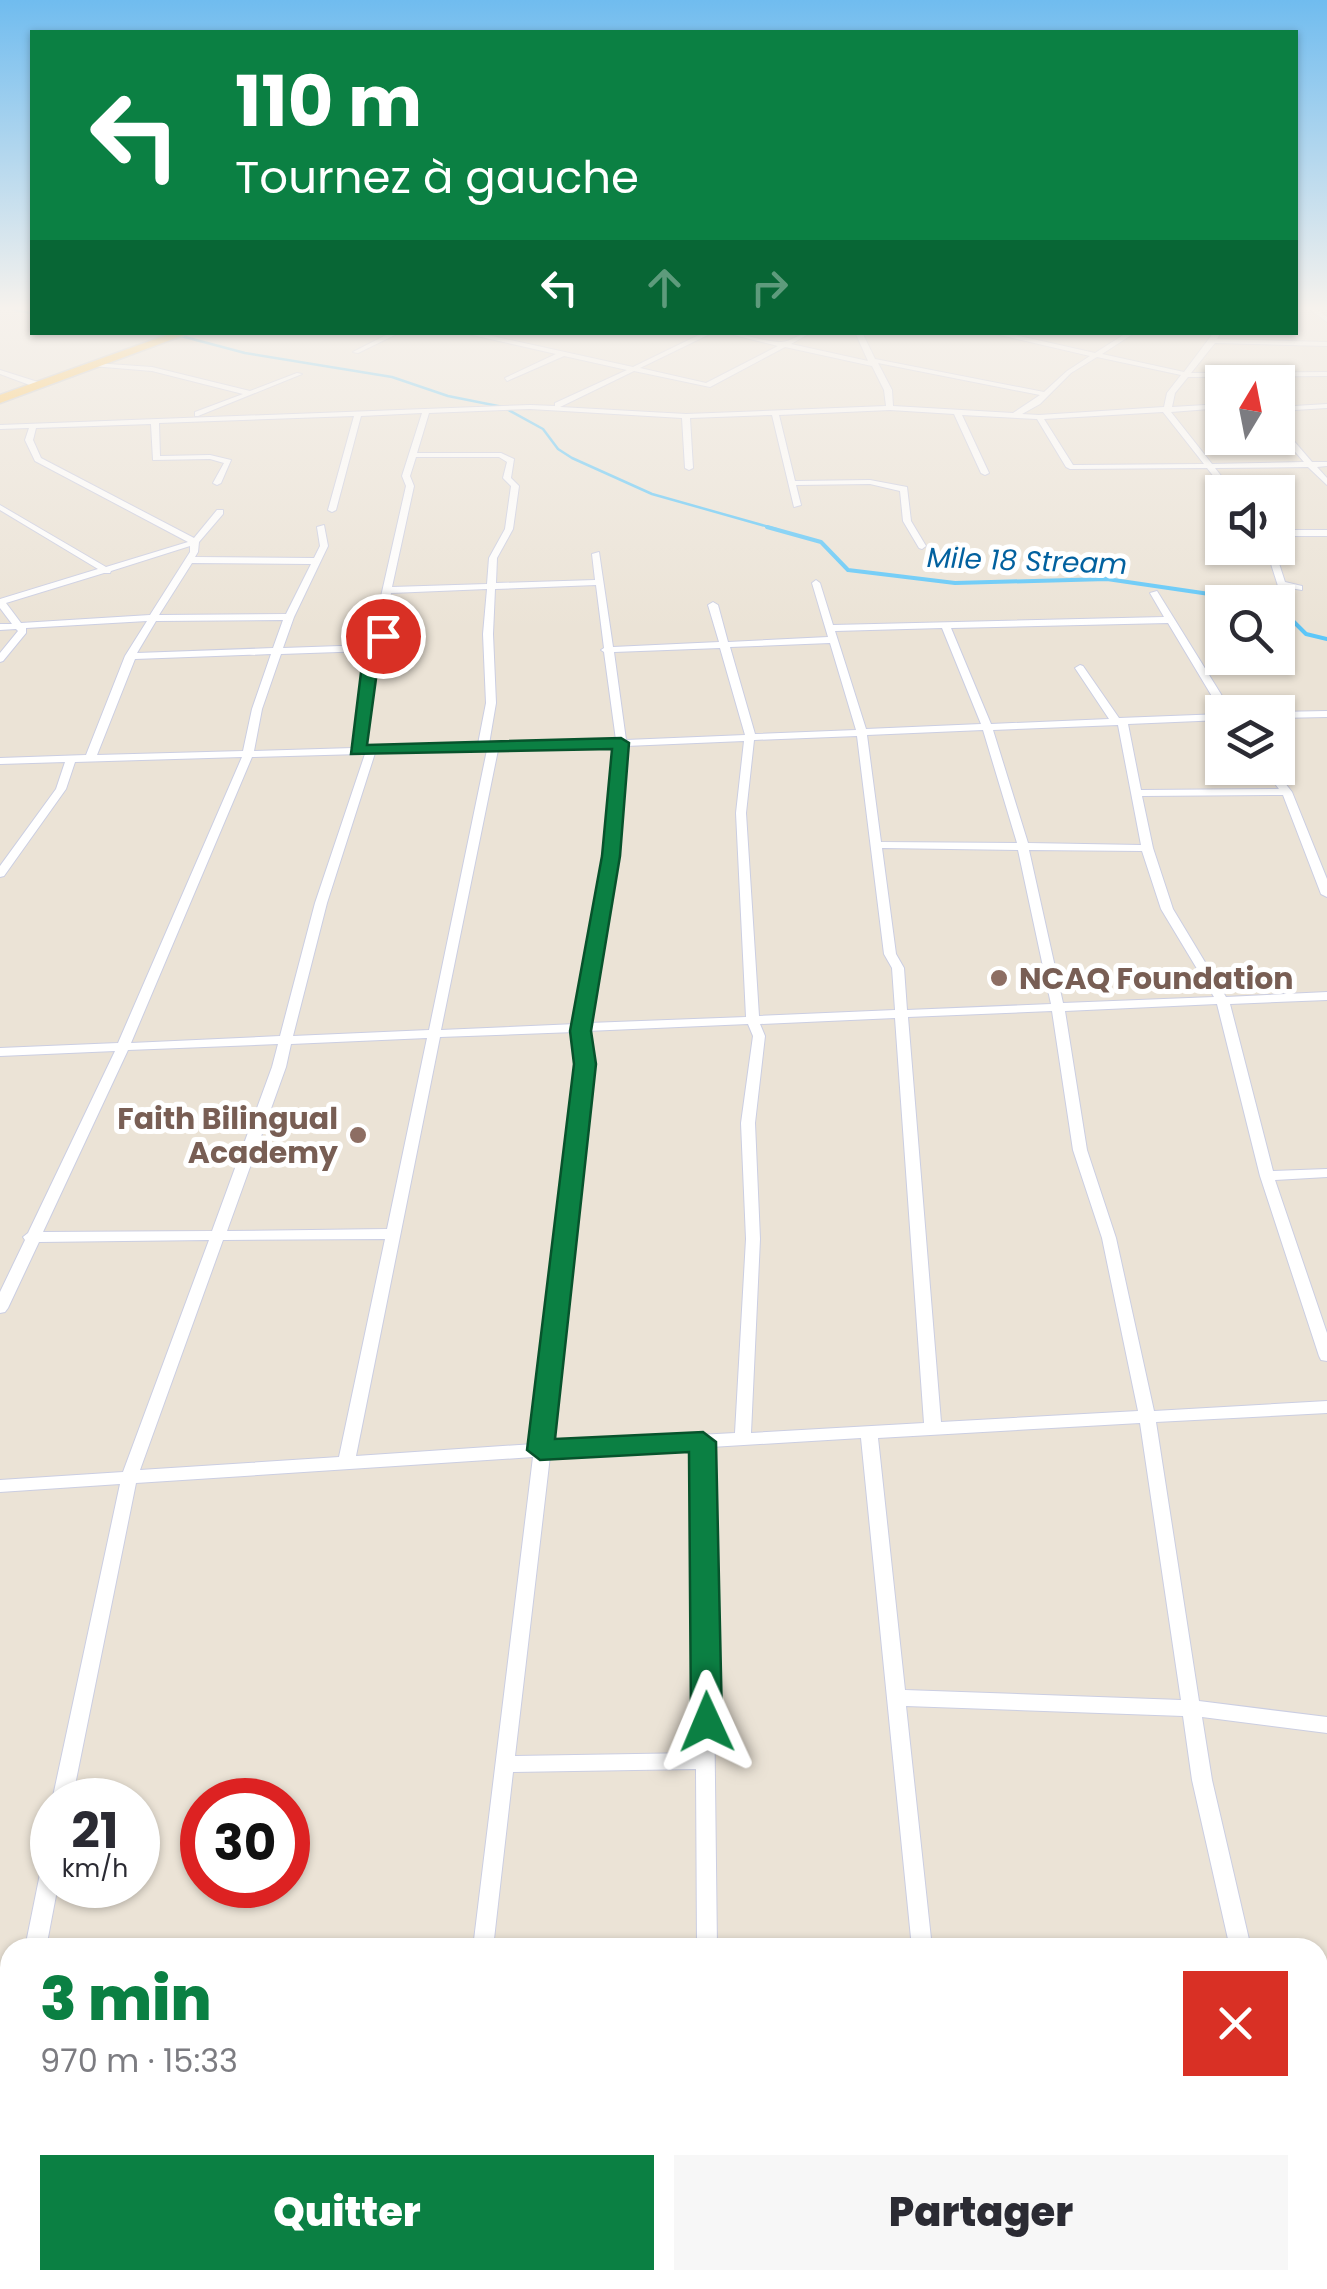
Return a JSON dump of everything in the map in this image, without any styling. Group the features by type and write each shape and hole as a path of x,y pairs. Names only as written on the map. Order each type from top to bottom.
{"street":[{"path":"186,420 196,416"},
{"path":"0,427 306,416"},
{"path":"332,510 358,416"},
{"path":"67,1778 129,1479 279,1068 283,1040 364,750 372,648 383,636 380,623 410,486 406,474 416,455 425,416"},
{"path":"689,468 686,416 694,416"},
{"path":"776,416 794,483 796,506"},
{"path":"959,416 985,472"},
{"path":"1008,416 1069,416"},
{"path":"1171,416 1216,475"},
{"path":"1038,417 1073,468 1327,464"},
{"path":"155,421 156,458 224,460 230,464 217,483"},
{"path":"34,426 29,440 38,459 195,542"},
{"path":"1295,445 1327,483"},
{"path":"346,1464 488,747 493,558 509,529 514,486 507,478 510,458 416,455"},
{"path":"794,483 870,482 904,488 907,521 922,546"},
{"path":"0,507 107,571"},
{"path":"91,757 130,656 189,560 195,542 220,512"},
{"path":"0,1308 30,1237 123,1047 248,754 257,709 289,617 324,546 320,526"},
{"path":"1295,534 1327,533"},
{"path":"23,626 0,602 195,542"},
{"path":"484,1938 585,1064 581,1031 611,856 621,743 596,554"},
{"path":"189,560 316,562"},
{"path":"1275,565 1280,584 1300,588"},
{"path":"387,590 600,582"},
{"path":"816,583 862,734 880,845 890,954 897,964 934,1430"},
{"path":"1154,593 1213,695"},
{"path":"713,605 750,735 741,813 753,1022 759,1036 748,1123 754,1240 744,1438"},
{"path":"0,626 153,618 289,617"},
{"path":"830,628 1170,620"},
{"path":"945,625 987,727 1023,846 1058,1006 1080,1150 1109,1238 1146,1415 1202,1780 1239,1938"},
{"path":"0,659 23,626"},
{"path":"606,650 834,640"},
{"path":"130,656 372,648"},
{"path":"1080,668 1119,720 1148,848 1172,919 1223,1002 1267,1176 1327,1356"},
{"path":"1295,715 1327,714"},
{"path":"0,761 862,734 1205,716"},
{"path":"0,874 62,790 70,758"},
{"path":"1281,785 1327,894"},
{"path":"1138,793 1287,792"},
{"path":"880,845 1148,848"},
{"path":"0,1052 581,1031 903,1011 1327,996"},
{"path":"1267,1176 1327,1174"},
{"path":"30,1237 393,1234"},
{"path":"0,1486 540,1450 1327,1407"},
{"path":"870,1432 921,1938"},
{"path":"703,1442 707,1938"},
{"path":"899,1698 1192,1708 1327,1725"},
{"path":"506,1764 707,1762"},
{"path":"37,1938 43,1908"}],"waterway":[{"name":"Mile 18 Stream","path":"519,416 543,429 558,449 572,458 652,494 776,529"},
{"name":"Mile 18 Stream","path":"767,527 821,542 848,570 955,583 1107,579 1205,593"},
{"name":"Mile 18 Stream","path":"1295,623 1306,634 1327,639"}],"place":[{"name":"NCAQ Foundation","path":"999,978"},
{"name":"Faith Bilingual Academy","path":"358,1135"}],"route":[{"path":"383,636 372,648 358,750 621,743 611,856 581,1031 585,1064 540,1450 703,1442 707,1722"}]}
